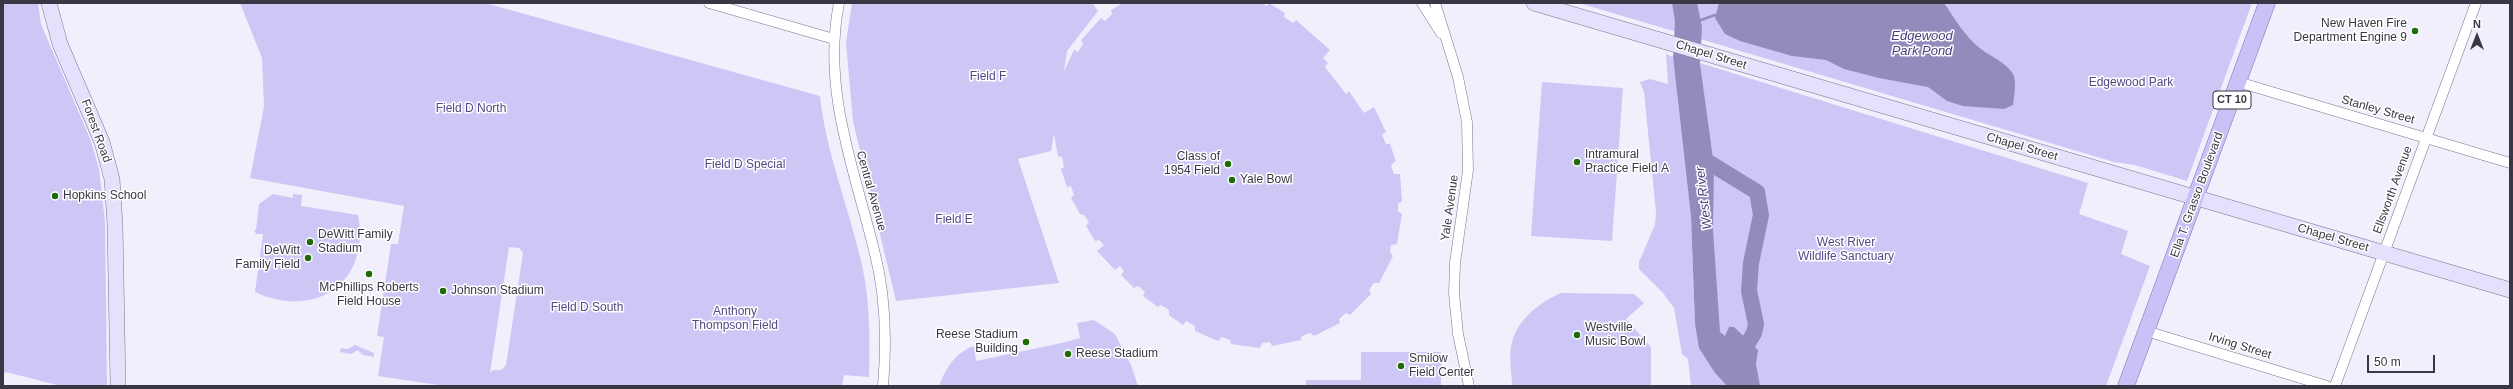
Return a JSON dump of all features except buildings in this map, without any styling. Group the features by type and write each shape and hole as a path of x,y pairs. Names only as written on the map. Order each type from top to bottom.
{"main road":[{"name":"Ella T. Grasso Boulevard","path":"2126,386 2268,3"}],"street":[{"name":"Forest Road","path":"49,3 60,44 102,142 112,179 115,226 118,386"},
{"path":"709,3 834,39"},
{"name":"Central Avenue","path":"839,3 834,39 834,81 839,119 875,251 882,287 885,352 883,386"},
{"name":"Yale Avenue","path":"1422,3 1444,36"},
{"name":"Yale Avenue","path":"1435,3 1444,36 1458,77 1467,122 1468,170 1455,263 1454,294 1458,334 1469,386"},
{"name":"Chapel Street","path":"1534,3 2510,290"},
{"name":"Ellsworth Avenue","path":"2335,386 2425,137 2476,3"},
{"name":"Stanley Street","path":"2238,82 2510,163"},
{"name":"Irving Street","path":"2146,331 2327,386"}],"green space":[{"name":"Hopkins School","path":"3,3 38,3 41,24 91,141 99,169 105,222 107,386 61,386 6,372 3,374"},
{"path":"240,3 485,3 820,96 832,159 857,244 865,279 869,321 869,377 844,375 842,386 445,386 378,376 384,337 377,336 391,244 398,244 404,206 250,178 264,107 262,58","holes":["509,247 519,248 523,253 506,365 501,370 493,370 490,373"]},
{"name":"Yale Bowl","path":"852,3 1092,3 1098,11 1067,51 1064,71 1074,50 1078,52 1083,44 1081,40 1101,18 1105,21 1112,14 1111,10 1123,3 1261,3 1267,6 1269,3 1285,13 1284,17 1293,23 1296,20 1330,50 1323,58 1328,63 1325,67 1346,94 1349,91 1364,113 1374,107 1386,132 1382,135 1386,144 1390,144 1396,161 1391,165 1394,174 1400,174 1402,201 1398,204 1398,211 1402,214 1397,244 1391,245 1390,252 1393,256 1379,283 1374,283 1369,290 1371,294 1350,315 1346,313 1339,319 1340,323 1314,336 1310,333 1302,336 1301,340 1272,346 1270,342 1262,343 1260,348 1231,344 1230,340 1222,337 1218,341 1195,331 1195,326 1186,321 1183,325 1169,315 1169,310 1161,305 1158,307 1143,296 1145,292 1138,286 1134,288 1121,275 1124,271 1120,266 1115,270 1097,251 1104,245 1099,240 1095,241 1086,226 1089,222 1084,215 1080,214 1071,198 1074,195 1071,186 1067,187 1061,169 1064,167 1062,157 1058,156 1054,134 1051,151 1018,159 1059,283 896,301 853,121 846,43"},
{"name":"Edgewood Park","path":"1579,3 2252,3 2187,181 2135,165 2114,162"},
{"path":"1666,54 1673,57 1691,217 1695,324 1715,373 1727,386 1691,386 1688,359 1682,354 1674,308 1663,293 1639,269 1639,262 1655,225 1656,212 1644,92 1640,82 1650,79 1668,84"},
{"name":"West River Wildlife Sanctuary","path":"1700,63 2088,183 2079,214 2128,231 2121,254 2150,266 2106,386 1741,386 1714,338"},
{"name":"Intramural Practice Field A","path":"1542,82 1623,88 1612,241 1531,236"},
{"name":"DeWitt Family Field","path":"273,194 293,198 293,194 302,195 301,206 358,215 360,239 356,260 347,277 334,290 317,298 298,301 277,300 255,292 263,234 256,234 254,230 256,230 259,204"},
{"name":"Westville Music Bowl","path":"1561,293 1634,294 1644,303 1626,319 1651,347 1651,386 1512,386 1510,353 1512,342 1519,326 1538,306"},
{"name":"Reese Stadium","path":"1094,320 1115,334 1131,365 1138,386 939,386 944,373 952,362 962,352 974,346 976,361 1066,342 1080,338 1077,323"},
{"path":"355,345 374,353 374,357 363,355 358,350 351,354 340,352 341,348 348,349"},
{"name":"Smilow Field Center","path":"1361,352 1441,352 1441,386 1306,386 1306,380 1361,380"}],"water":[{"name":"West River","path":"1672,3 1697,3 1702,27 1700,64 1714,166 1713,230 1720,332 1725,336 1729,327 1734,327 1758,350 1756,364 1760,386 1727,386 1715,373 1699,348 1695,324 1691,217 1673,57 1675,21"},
{"name":"Edgewood Park Pond","path":"1719,3 1944,3 1970,39 1981,49 2006,66 2013,74 2015,85 2013,105 2004,109 1963,106 1947,101 1928,87 1879,78 1844,69 1826,60 1792,56 1740,41 1725,34 1715,18"}],"waterway":[{"path":"1698,21 1715,15"},
{"name":"West River","path":"1700,157 1757,192 1761,215 1751,263 1749,291 1756,324 1754,333 1738,359"}],"place":[{"name":"New Haven Fire Department Engine 9","path":"2415,31"},
{"name":"Intramural Practice Field A","path":"1577,162"},
{"name":"Class of 1954 Field","path":"1228,164"},
{"name":"Yale Bowl","path":"1232,180"},
{"name":"Hopkins School","path":"55,196"},
{"name":"DeWitt Family Stadium","path":"310,242"},
{"name":"DeWitt Family Field","path":"308,258"},
{"name":"McPhillips Roberts Field House","path":"369,274"},
{"name":"Johnson Stadium","path":"443,291"},
{"name":"Westville Music Bowl","path":"1577,335"},
{"name":"Reese Stadium Building","path":"1026,342"},
{"name":"Reese Stadium","path":"1068,354"},
{"name":"Smilow Field Center","path":"1401,366"}],"park label":[{"name":"Field F","path":"988,77"},
{"name":"Field D North","path":"471,109"},
{"name":"Field D Special","path":"745,165"},
{"name":"Field E","path":"954,220"},
{"name":"Field D South","path":"587,308"},
{"name":"Anthony Thompson Field","path":"735,319"}]}
